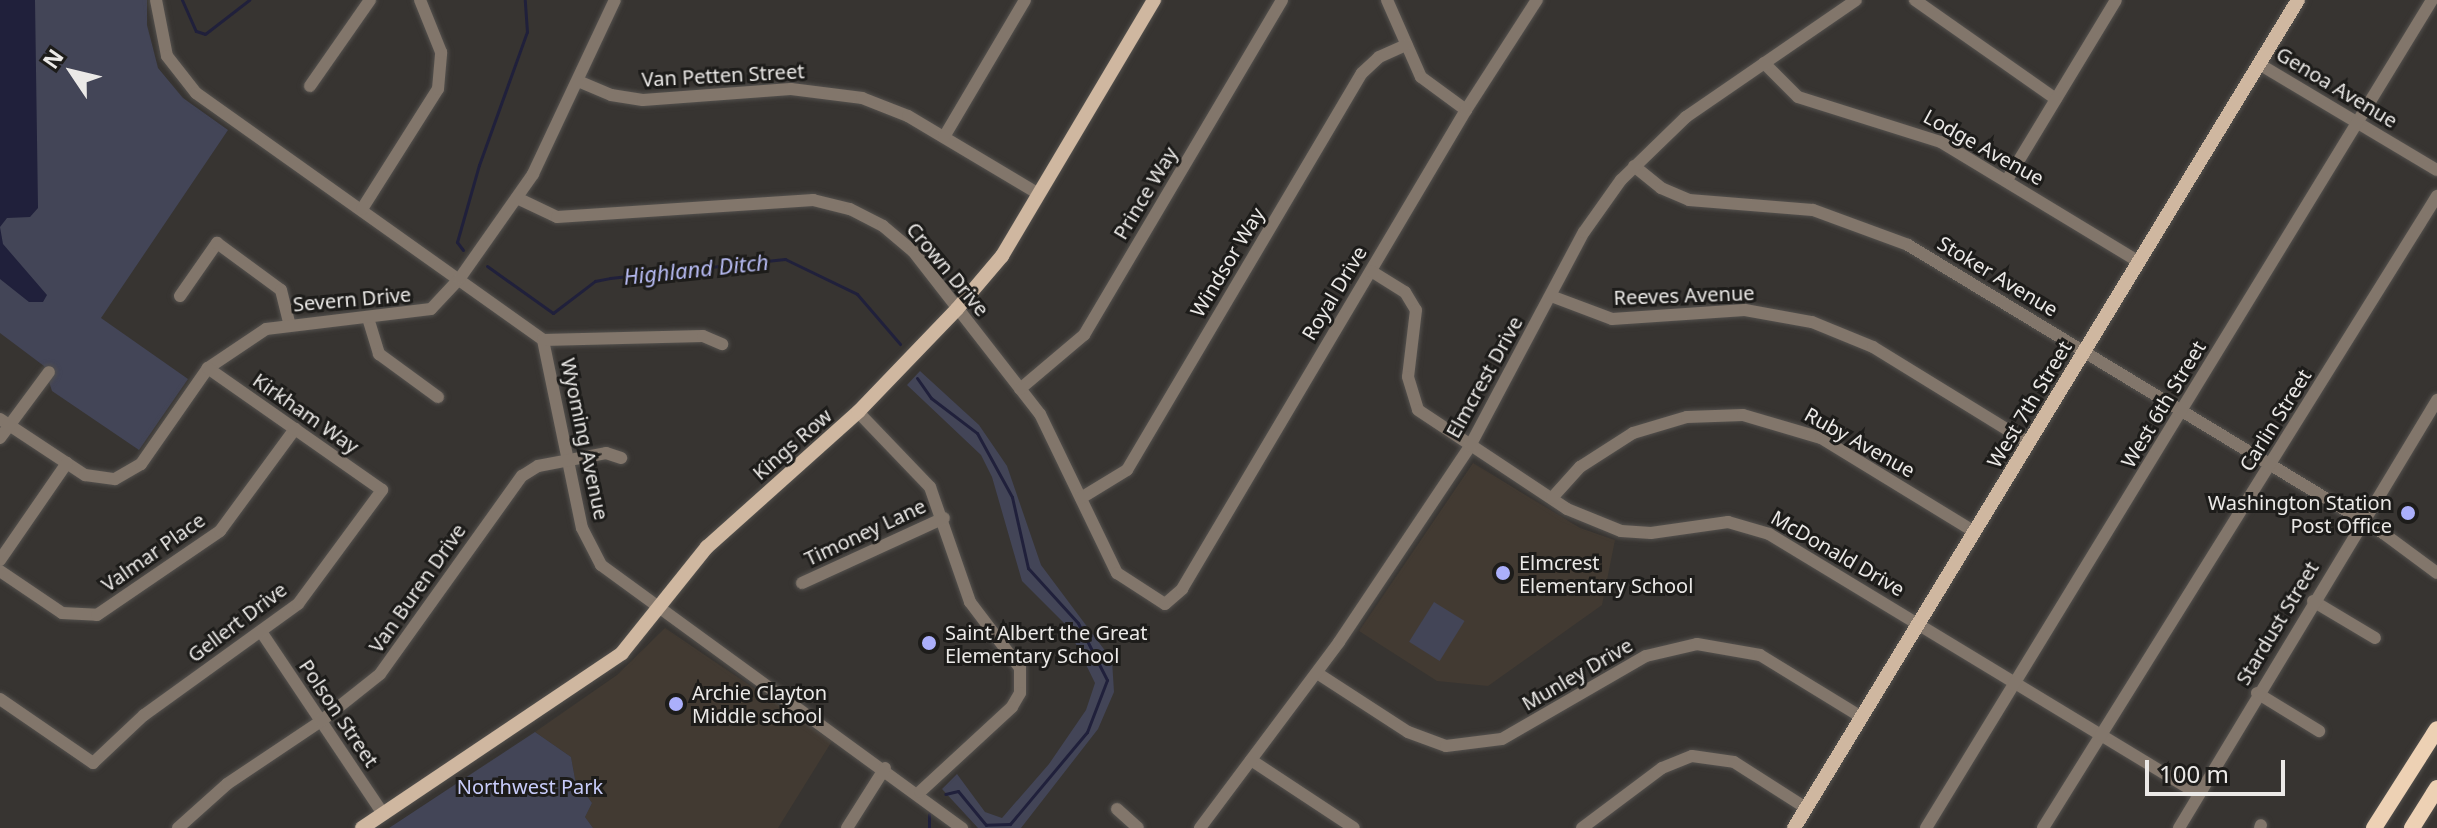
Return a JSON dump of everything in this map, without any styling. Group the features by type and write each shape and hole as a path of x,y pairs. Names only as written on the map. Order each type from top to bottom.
{"highway":[{"path":"2374,828 2437,729"},
{"path":"2412,828 2437,788"}],"main road":[{"name":"Kings Row","path":"362,828 612,661 659,609 707,547 858,412 957,309 995,267 1154,0"},
{"name":"West 7th Street","path":"1794,828 2298,0"}],"street":[{"path":"310,86 370,0"},
{"path":"362,209 438,89 441,52 420,0"},
{"name":"Severn Drive","path":"4,422 67,463 105,480 134,471 208,368 266,329 431,309 460,278 543,156 615,0"},
{"path":"944,137 1025,0"},
{"name":"Prince Way","path":"1020,389 1084,335 1282,0"},
{"path":"1387,0 1406,45 1428,85 1466,110"},
{"name":"Royal Drive","path":"1165,604 1182,589 1466,110 1537,0"},
{"name":"Elmcrest Drive","path":"1200,828 1317,673 1470,446 1584,232 1634,166 1686,117 1856,0"},
{"path":"1915,0 2056,99"},
{"name":"West 6th Street","path":"1926,828 2432,0"},
{"path":"2007,180 2112,2"},
{"name":"Wyoming Avenue","path":"156,6 167,56 185,83 543,340 582,528 593,554 612,576 920,792 962,828"},
{"name":"Windsor Way","path":"1081,498 1127,470 1362,73 1379,57 1406,45"},
{"name":"Lodge Avenue","path":"1764,63 1798,97 1922,133 2007,180 2139,262"},
{"name":"Genoa Avenue","path":"2259,64 2437,170"},
{"name":"Van Petten Street","path":"578,81 611,95 643,100 791,89 839,93 885,106 1039,194"},
{"name":"Stoker Avenue","path":"1634,166 1661,188 1689,200 1789,206 1863,225 1908,245 2363,520 2437,573"},
{"name":"Carlin Street","path":"2043,828 2437,196"},
{"name":"Crown Drive","path":"517,198 557,217 793,200 833,204 867,217 898,238 1047,423 1117,573 1165,604"},
{"path":"180,296 217,243 281,290 290,325"},
{"name":"McDonald Drive","path":"1371,271 1405,292 1416,310 1408,377 1414,404 1470,446 1593,524 1621,531 1651,533 1728,522 1758,529 2196,793"},
{"name":"Reeves Avenue","path":"1551,296 1612,319 1734,310 1812,322 1873,347 2029,443"},
{"path":"368,318 379,354 438,397"},
{"path":"543,340 703,336 722,344"},
{"name":"Kirkham Way","path":"208,368 382,490"},
{"path":"0,438 4,422 49,372"},
{"name":"Stardust Street","path":"2179,828 2196,793 2437,400"},
{"path":"858,412 930,487 944,518 970,602 1016,659 1021,685 1008,712 920,792"},
{"name":"Ruby Avenue","path":"1552,498 1591,458 1633,433 1687,417 1743,415 1821,438 1975,532"},
{"name":"Valmar Place","path":"0,571 62,613 97,615 220,531 295,429"},
{"name":"Van Buren Drive","path":"178,828 227,784 321,721 390,663 522,476 569,460 606,453 621,458"},
{"path":"0,560 67,463"},
{"name":"Gellert Drive","path":"0,699 93,763 144,715 262,633 314,587 382,490"},
{"name":"Timoney Lane","path":"802,583 944,518"},
{"path":"2313,601 2375,638"},
{"name":"Polson Street","path":"262,633 383,814"},
{"name":"Munley Drive","path":"1317,673 1408,732 1446,746 1502,739 1646,656 1697,644 1760,655 1861,717"},
{"path":"2257,693 2319,731"},
{"path":"1582,828 1662,768 1692,756 1734,762 1806,808"},
{"path":"1251,760 1354,828"},
{"path":"847,828 885,768"},
{"path":"1117,809 1138,828"}],"shaded area":[{"path":"0,0 35,0 38,208 30,217 7,218 0,227"},
{"path":"0,227 3,244 47,295 43,302 29,302 0,279"},
{"name":"Elmcrest Elementary School","path":"1473,463 1580,528 1615,540 1602,605 1488,686 1437,681 1359,631"},
{"name":"Archie Clayton Middle school","path":"665,628 832,741 778,828 593,828 585,817 592,803 575,779 571,757 535,732 617,675"}],"green space":[{"path":"0,0 147,0 147,25 158,68 183,98 228,130 101,318 188,379 139,450 52,391 44,366 0,333"},
{"path":"920,371 979,425 1007,466 1041,565 1112,660 1114,692 1098,729 1021,828 978,828 942,789 957,774 985,812 1002,818 1049,764 1086,710 1095,683 1067,626 1022,581 992,477 981,455 907,385"},
{"path":"1434,602 1465,621 1440,661 1409,642"},
{"name":"Northwest Park","path":"535,732 571,757 575,779 592,803 585,817 593,828 389,828"}],"waterway":[{"name":"Highland Ditch","path":"182,0 196,31 205,34 249,0"},
{"name":"Highland Ditch","path":"463,250 457,242 479,165 527,32 525,0"},
{"name":"Highland Ditch","path":"487,266 553,313 595,281 785,259 857,294 900,344"},
{"name":"Highland Ditch","path":"917,378 931,398 977,433 1012,497 1028,568 1078,623 1107,680 1087,732 1010,824 986,825 958,791 945,794"},
{"name":"Highland Ditch","path":"929,814 929,828"}],"place":[{"name":"Washington Station Post Office","path":"2408,513"},
{"name":"Elmcrest Elementary School","path":"1503,573"},
{"name":"Saint Albert the Great Elementary School","path":"929,643"},
{"name":"Archie Clayton Middle school","path":"676,704"}]}
